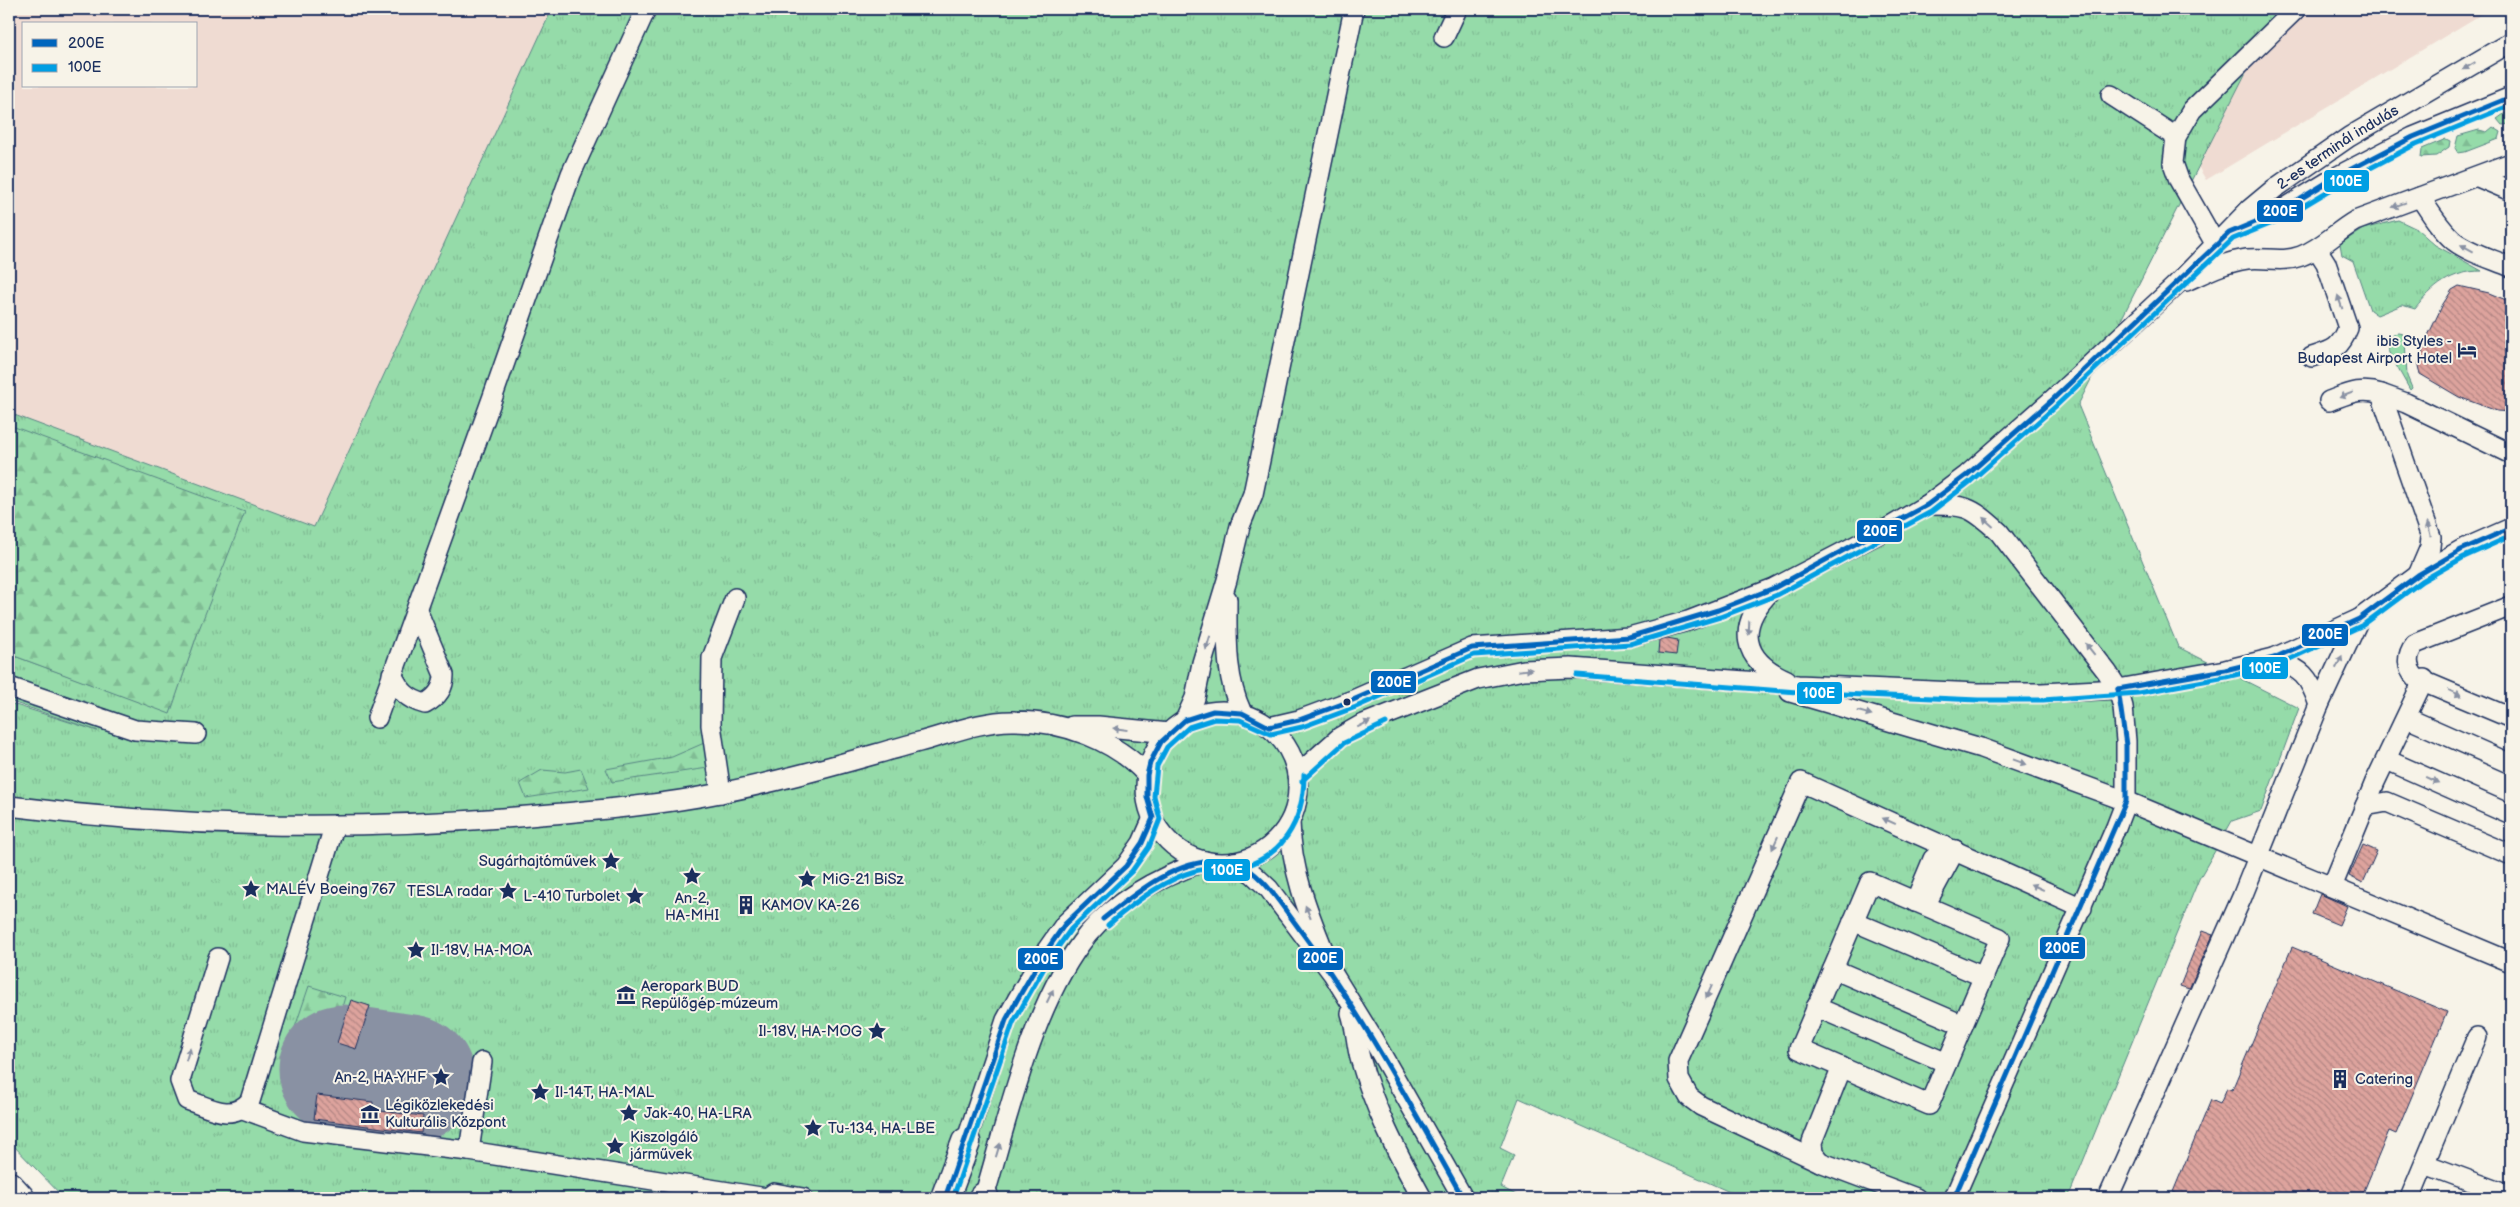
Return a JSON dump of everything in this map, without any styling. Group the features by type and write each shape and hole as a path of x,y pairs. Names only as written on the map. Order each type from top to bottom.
{"highway":[{"path":"945,1198 966,1142"},
{"path":"951,1198 966,1142"},
{"path":"9,1186 20,1198"}],"street":[{"path":"377,718 571,174 646,9"},
{"path":"1185,720 1195,698 1202,663 1227,580 1240,526 1253,494 1354,9"},
{"path":"1444,37 1456,9"},
{"path":"2296,9 2192,110 2176,137 2173,163 2179,180 2222,239 2278,213 2336,177 2413,137 2511,97"},
{"name":"2-es terminál indulás","path":"1774,588 1880,533 1927,505 1967,475 2051,401 2176,285 2250,209 2274,189 2349,137 2511,42"},
{"path":"2111,95 2176,137"},
{"path":"2176,285 2233,261 2250,259 2281,261 2317,249 2338,231 2355,221 2478,177 2511,163"},
{"path":"2478,177 2511,191"},
{"path":"2420,197 2439,225 2454,240 2468,249 2511,267"},
{"path":"2312,357 2335,349 2343,342 2348,328 2326,263 2317,249"},
{"path":"2329,401 2357,390 2368,389 2406,403 2511,454"},
{"path":"2381,394 2431,537 2430,546 2418,576"},
{"path":"1927,505 1961,504 1980,515 1999,532 2107,672 2118,689 2123,706 2126,741 2126,801 2082,908 1954,1198"},
{"path":"1297,775 1340,737 1361,725 1478,679 1524,670 1571,668 1798,684 1978,693 2042,693 2118,689 2225,670 2274,658 2359,619 2418,576 2461,550 2511,528"},
{"path":"1227,580 1228,665 1234,697 1242,714"},
{"path":"1774,588 1757,605 1748,623 1750,642 1755,658 1771,673 1798,684"},
{"path":"1269,727 1299,720 1353,700 1472,648 1629,637 1688,621 1774,588"},
{"path":"721,793 711,725 712,658 734,598"},
{"path":"2511,606 2415,644 2410,651 2408,663 2418,676 2511,718"},
{"path":"392,674 399,688 410,700 425,704 433,700 444,683 444,675 417,610"},
{"path":"2108,1198 2257,857 2319,704 2359,619"},
{"path":"2274,658 2304,673 2312,685 2319,704"},
{"path":"2332,886 2365,806 2407,718 2418,676"},
{"path":"1751,680 1981,748 2126,801 2511,962"},
{"path":"9,687 135,730 196,734"},
{"path":"1205,861 1174,846 1165,838 1153,818 1147,797 1147,775 1155,752 1169,733 1185,720 1213,711 1242,714 1269,727 1284,744 1297,775 1297,799 1290,822 1294,866 1302,894 1333,974"},
{"path":"2407,718 2511,764"},
{"path":"9,806 86,816 257,826 334,827 453,823 628,807 721,793 998,722 1017,720 1058,727 1112,745 1132,759 1147,775"},
{"path":"1058,727 1098,726 1169,733"},
{"path":"2387,760 2511,814"},
{"path":"1916,1198 1820,1162 1701,1106 1689,1098 1679,1079 1678,1061 1800,782 2082,908"},
{"path":"2365,806 2387,802 2511,855"},
{"path":"966,1142 1006,1020 1017,1000 1042,957 1065,924 1126,866 1142,843 1153,818"},
{"path":"984,1197 1039,1019 1065,966 1088,934 1137,892 1174,872 1205,861 1234,862 1261,853 1272,844 1290,822"},
{"path":"218,958 180,1081 187,1100 229,1113 243,1109 250,1101 334,827"},
{"path":"1920,904 1933,859 1941,852 1955,850"},
{"path":"1234,862 1269,889 1333,974 1463,1198"},
{"path":"1870,882 2000,938 1929,1105 1799,1049 1853,921 1870,882"},
{"path":"1853,921 1984,977"},
{"path":"1832,969 1963,1025"},
{"path":"1346,995 1354,1022 1359,1056 1376,1108 1396,1152 1422,1198"},
{"path":"1816,1007 1947,1063"},
{"path":"2410,1198 2477,1036"},
{"path":"469,1151 482,1062"},
{"path":"1820,1162 1848,1070"},
{"path":"243,1109 303,1132 469,1151 767,1198 774,1193 802,1198"},
{"path":"2425,1164 2511,1196"}],"shaded area":[{"path":"9,9 1329,9 1233,458 9,701"},
{"path":"2195,9 2490,9 2206,180 2190,153"}],"green space":[{"path":"552,9 2278,9 2078,405 2178,647 2299,708 2261,811 2232,821 2199,879 2068,1198 1743,1198 1519,1098 1500,1148 1514,1155 1501,1187 1518,1196 1517,1198 64,1198 9,1141 9,703 98,731 9,701 9,654 170,713 198,632 9,425 9,413 314,527"},
{"path":"2511,109 2511,124 2502,125 2497,119"},
{"path":"2493,127 2501,132 2499,139 2458,153 2455,148 2458,136 2479,130 2487,132"},
{"path":"2446,139 2450,141 2449,147 2436,156 2421,157 2422,149"},
{"path":"2398,220 2417,229 2435,245 2482,271 2461,274 2444,281 2429,293 2415,309 2402,305 2377,315 2370,310 2353,261 2342,255 2340,244 2363,229"},
{"path":"2393,334 2403,334 2405,339 2407,376 2412,388 2410,390 2388,351 2387,342"},
{"path":"9,425 245,512 198,632 170,714 9,654"},
{"path":"711,740 708,768 612,782 606,769 672,757"},
{"path":"581,769 589,788 526,798 520,783 542,770 565,772"},
{"path":"309,986 345,997 322,1076 284,1060"}],"building":[{"name":"ibis Styles - Budapest Airport Hotel","path":"2459,286 2489,293 2511,302 2511,412 2497,411 2459,397 2420,374 2418,366 2425,342 2443,304 2452,290"},
{"path":"1667,638 1678,640 1676,655 1658,653 1659,640"},
{"path":"2363,845 2377,851 2363,883 2349,876"},
{"path":"2320,894 2347,906 2339,925 2312,914"},
{"path":"2202,931 2213,935 2189,989 2180,986"},
{"name":"Catering","path":"2292,947 2447,1012 2396,1134 2389,1131 2361,1198 2188,1198 2173,1192 2211,1100 2220,1104 2227,1088 2232,1090"},
{"path":"351,1000 370,1006 356,1049 337,1043"},
{"name":"Légiközlekedési Kulturális Központ","path":"317,1095 373,1102 372,1110 423,1116 421,1133 314,1119"}],"runway":[{"path":"343,1069 410,1079"}],"transit line":[{"name":"200E","path":"945,1198 1006,1020 1042,957 1065,924 1126,866 1142,843 1153,818 1147,797 1147,775 1150,763 1161,742 1185,720 1213,711 1242,713 1269,727 1299,720 1353,700 1472,648 1629,637 1718,610 1774,588 1927,505 1967,475 2051,401 2229,233 2277,213 2336,177 2413,137 2511,97"},
{"name":"100E","path":"953,1198 1013,1023 1048,961 1071,929 1132,871 1149,847 1160,819 1154,796 1157,766 1167,747 1189,727 1214,719 1240,720 1271,734 1302,727 1356,707 1474,655 1630,644 1720,617 1777,595 1931,512 1971,481 2056,406 2233,239 2280,220 2340,184 2416,144 2511,105"},
{"name":"200E","path":"2118,689 2225,670 2274,658 2359,619 2418,575 2461,550 2511,528"},
{"name":"100E","path":"1577,675 1797,692 1978,700 2043,700 2138,693 2226,677 2277,665 2363,625 2422,581 2464,557 2511,536"},
{"name":"200E","path":"1954,1198 2126,801 2126,745 2118,689"},
{"name":"100E","path":"1302,781 1344,743 1386,723"},
{"name":"100E","path":"1108,925 1149,893 1171,880 1200,870 1233,869 1250,864 1265,857 1277,848 1287,836 1300,808 1304,775"},
{"name":"200E","path":"1103,919 1157,880 1187,866 1203,862 1232,862 1244,866 1253,872 1269,888 1319,956 1363,1023 1463,1198"}],"place":[{"name":"ibis Styles - Budapest Airport Hotel","path":"2467,350"},
{"name":"Sugárhajtóművek","path":"611,861"},
{"name":"An-2, HA-MHI","path":"692,876"},
{"name":"MiG-21 BiSz","path":"807,879"},
{"name":"MALÉV Boeing 767","path":"251,889"},
{"name":"TESLA radar","path":"508,891"},
{"name":"L-410 Turbolet","path":"635,896"},
{"name":"KAMOV KA-26","path":"746,905"},
{"name":"Il-18V, HA-MOA","path":"416,950"},
{"name":"Aeropark BUD Repülőgép-múzeum","path":"626,995"},
{"name":"Il-18V, HA-MOG","path":"877,1031"},
{"name":"An-2, HA-YHF","path":"441,1077"},
{"name":"Catering","path":"2340,1079"},
{"name":"Il-14T, HA-MAL","path":"540,1092"},
{"name":"Jak-40, HA-LRA","path":"629,1113"},
{"name":"Légiközlekedési Kulturális Központ","path":"370,1114"},
{"name":"Tu-134, HA-LBE","path":"813,1128"},
{"name":"Kiszolgáló járművek","path":"615,1146"}]}
